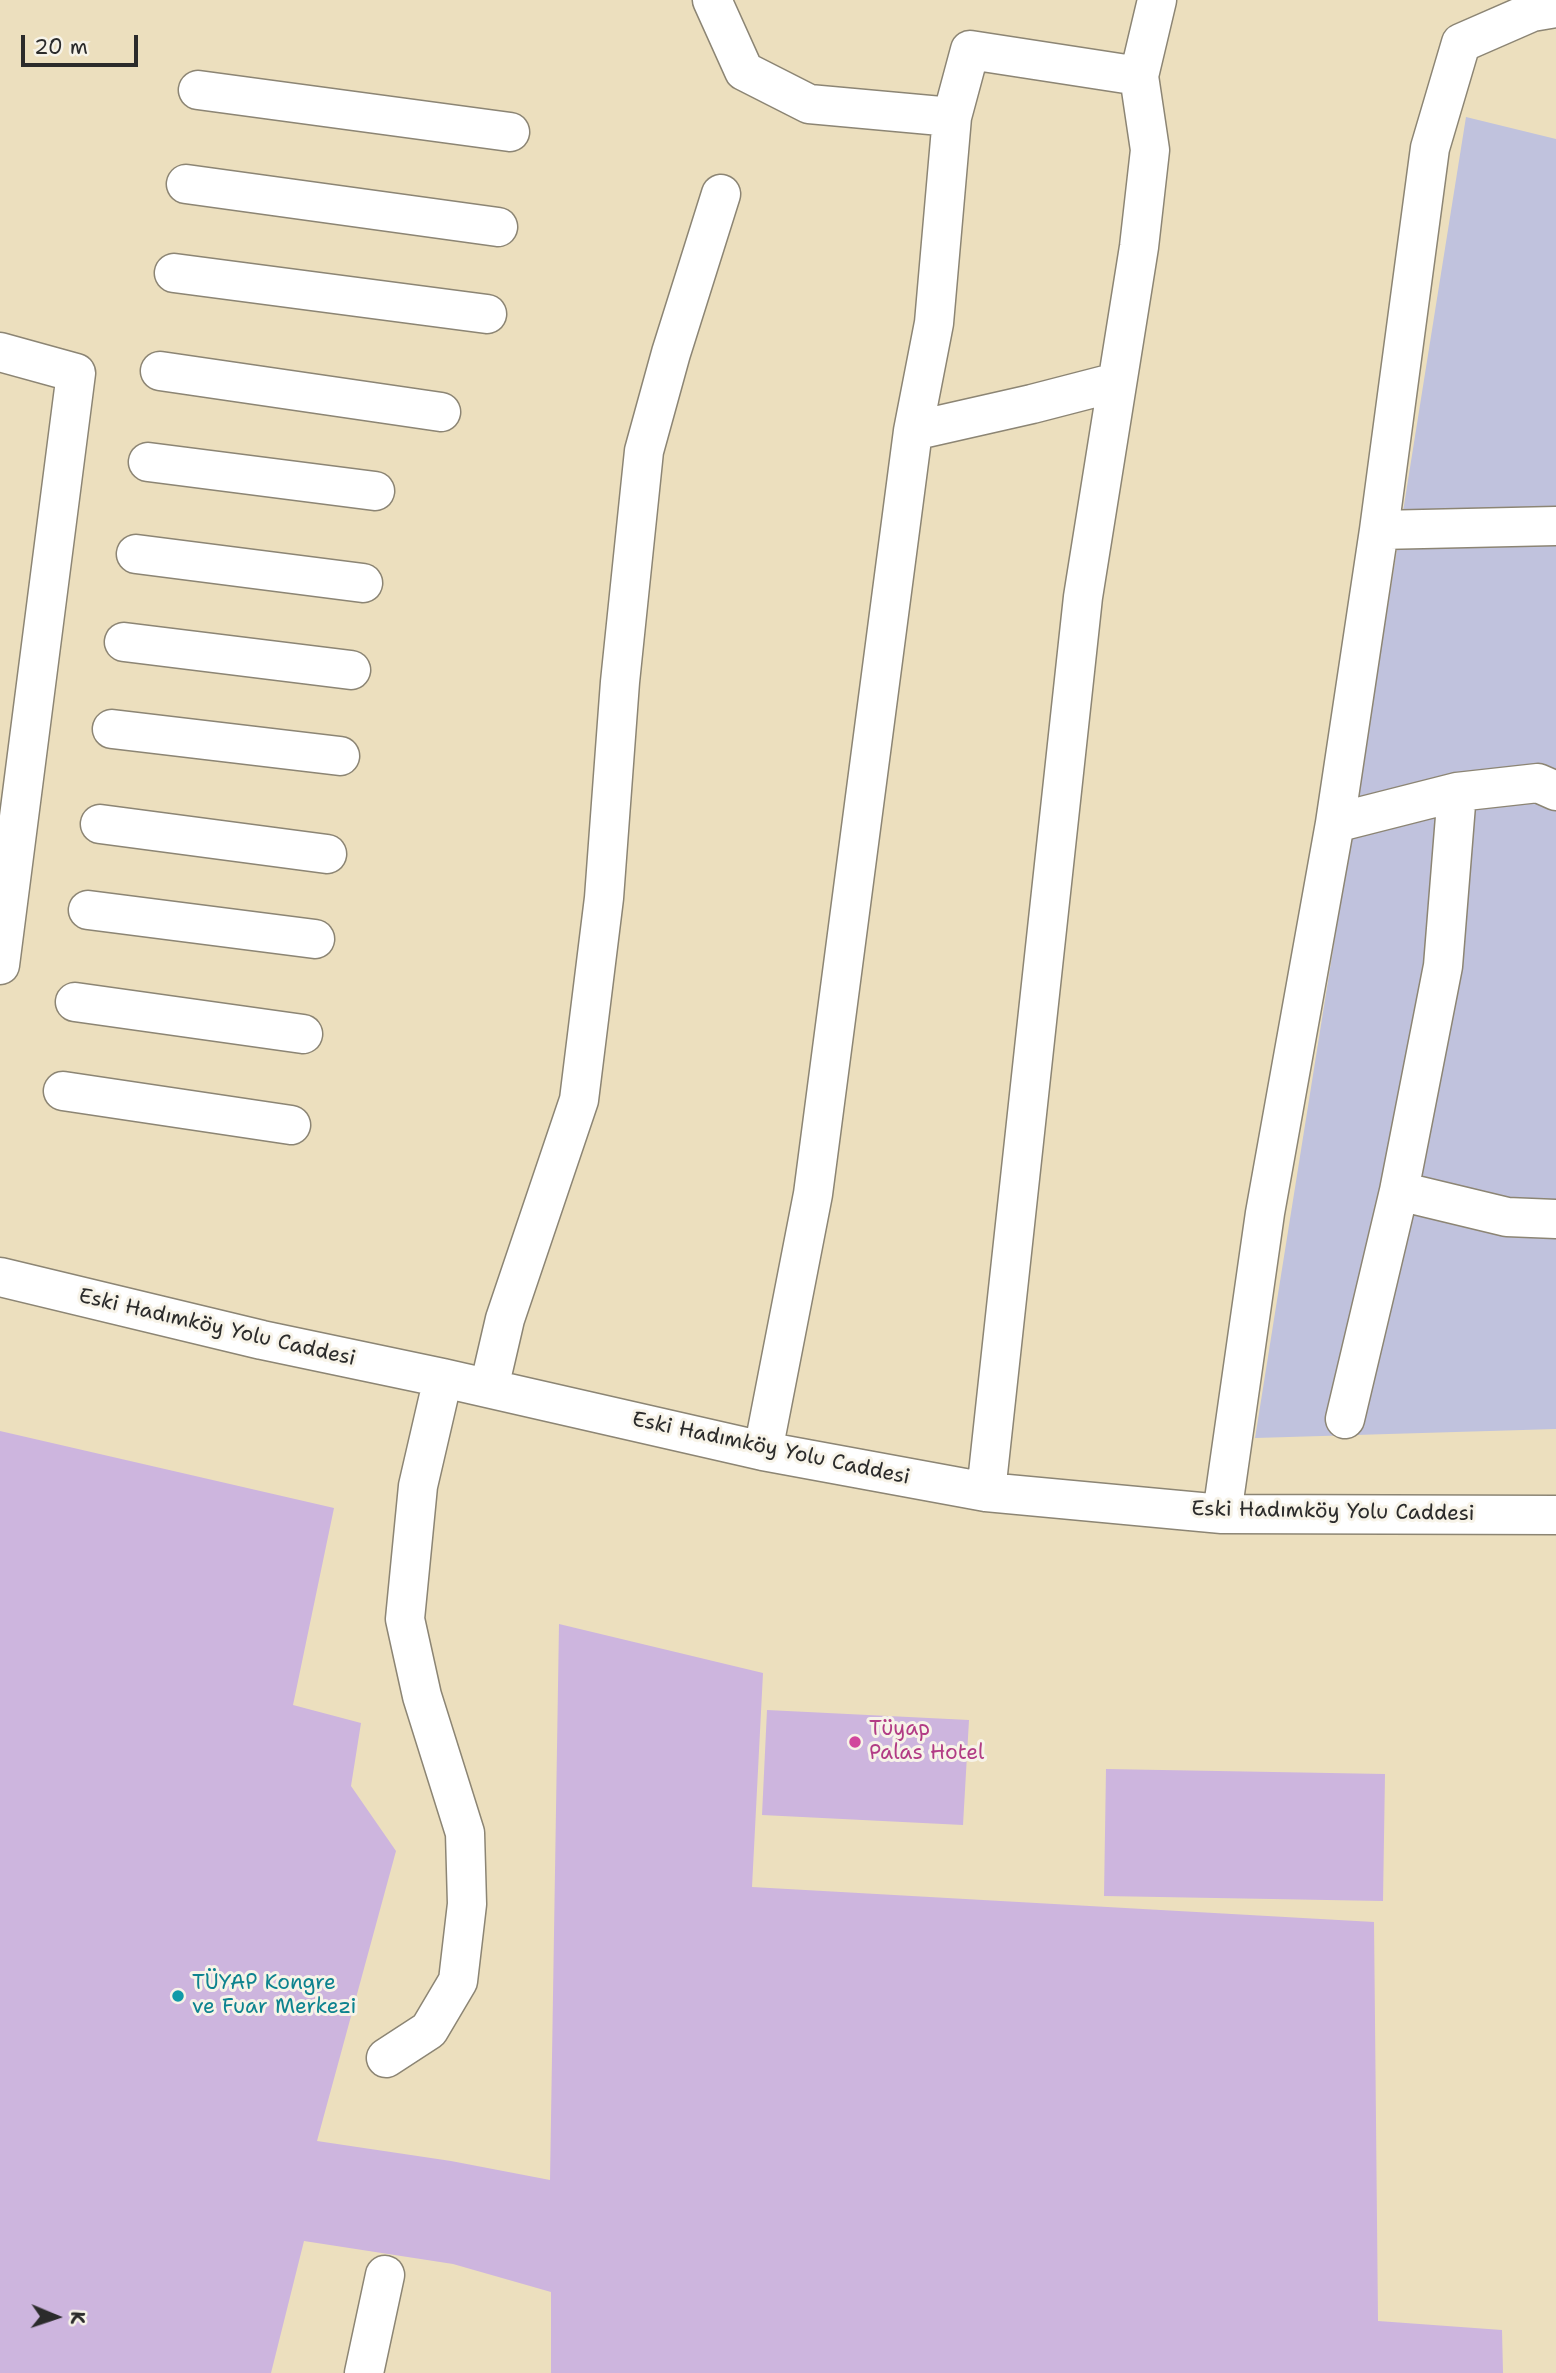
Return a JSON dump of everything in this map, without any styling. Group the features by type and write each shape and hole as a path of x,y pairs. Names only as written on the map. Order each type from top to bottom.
{"street":[{"path":"712,0 744,71 809,104 952,117"},
{"path":"986,1492 1083,597 1139,247 1150,150 1139,76 1157,0"},
{"path":"1222,1514 1265,1213 1335,823 1379,530 1430,148 1461,43 1532,12 1556,8"},
{"path":"763,1451 813,1194 913,431 934,323 952,117 970,50 1139,76"},
{"path":"198,90 510,132"},
{"path":"186,184 498,227"},
{"path":"489,1388 505,1320 579,1100 604,898 620,682 644,451 671,353 721,194"},
{"path":"174,273 487,314"},
{"path":"0,352 76,373 0,965"},
{"path":"160,371 441,412"},
{"path":"913,431 1118,382"},
{"path":"148,462 375,491"},
{"path":"1379,530 1556,526"},
{"path":"136,554 363,583"},
{"path":"124,642 351,670"},
{"path":"112,729 340,756"},
{"path":"1335,823 1457,792 1538,783 1556,790"},
{"path":"1345,1419 1399,1191 1443,966 1457,792"},
{"path":"100,824 327,854"},
{"path":"88,910 315,939"},
{"path":"75,1002 303,1034"},
{"path":"63,1091 290,1125"},
{"path":"1399,1191 1507,1217 1556,1219"},
{"name":"Eski Hadımköy Yolu Caddesi","path":"0,1277 249,1336 763,1451 986,1492 1222,1514 1556,1515"},
{"path":"386,2058 429,2030 458,1981 467,1903 465,1833 422,1696 405,1619 418,1486 443,1378"},
{"path":"364,2373 385,2275"}],"shaded area":[{"path":"1466,117 1556,139 1556,1429 1255,1438"}],"building":[{"path":"0,1431 334,1508 293,1705 361,1723 351,1786 396,1851 317,2141 451,2161 550,2180 559,1624 763,1673 752,1887 1374,1922 1378,2321 1502,2330 1503,2373 551,2373 551,2292 453,2264 304,2241 271,2373 0,2373"},
{"path":"767,1710 969,1720 963,1825 762,1815"},
{"path":"1106,1769 1385,1774 1383,1901 1104,1896"}],"place":[{"name":"Tüyap Palas Hotel","path":"855,1742"},
{"name":"TÜYAP Kongre ve Fuar Merkezi","path":"178,1996"}]}
